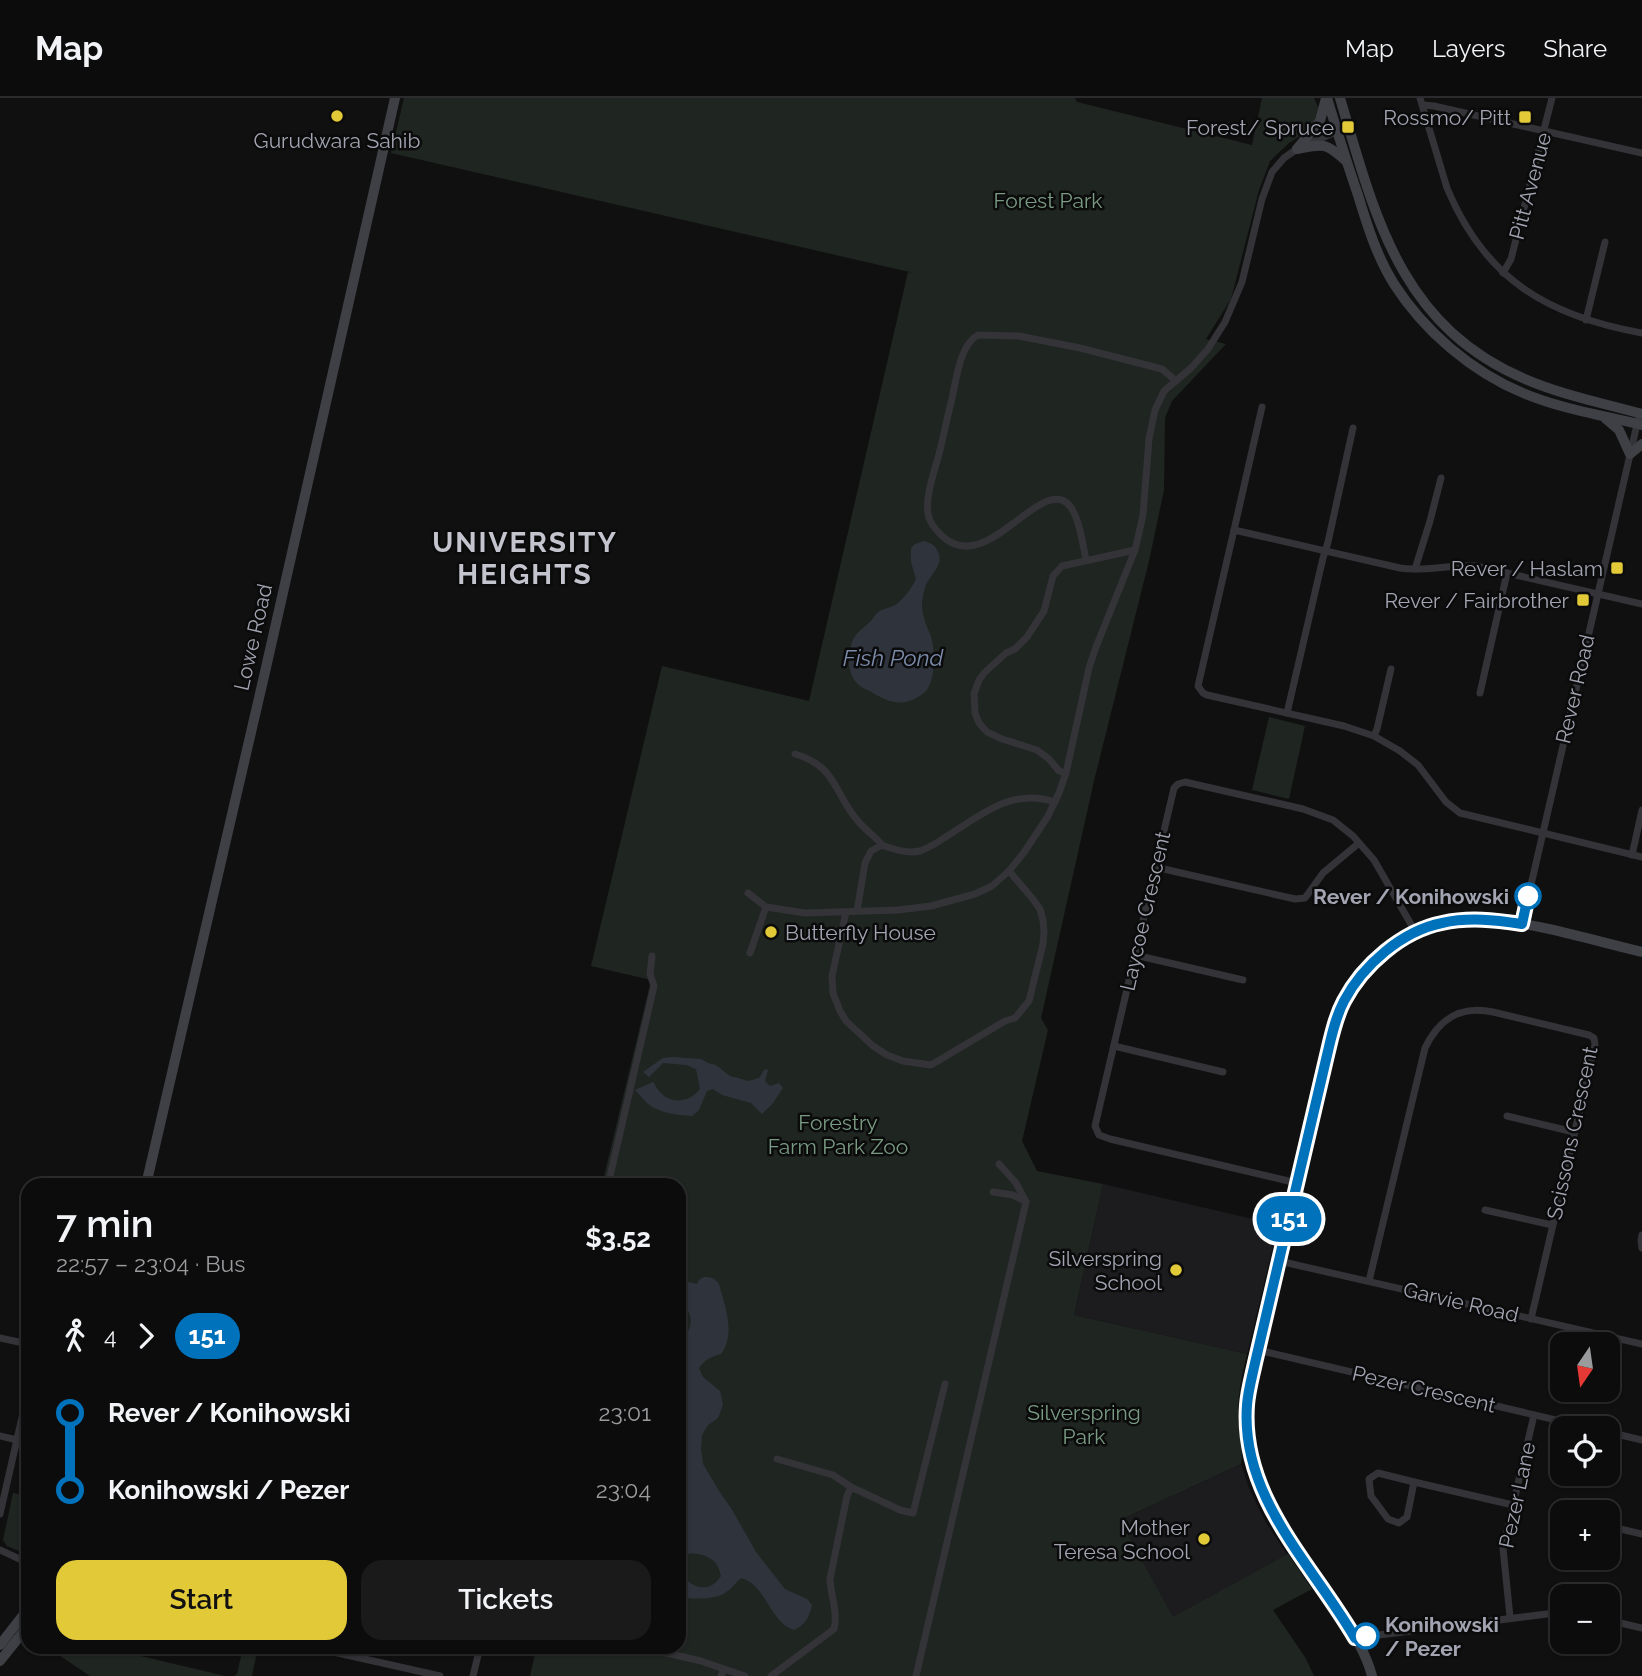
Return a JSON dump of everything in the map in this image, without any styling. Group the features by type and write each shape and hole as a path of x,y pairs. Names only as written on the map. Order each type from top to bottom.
{"street":[{"name":"Lowe Road","path":"148,1178 395,98"},
{"path":"1327,98 1372,238 1394,284 1424,323 1461,357 1493,379 1522,393 1601,416 1640,419"},
{"path":"1297,149 1320,121 1327,98"},
{"path":"1340,98 1388,244 1411,285 1441,323 1475,351 1523,379 1640,419"},
{"name":"Pitt Avenue","path":"1503,272 1511,259 1552,98"},
{"path":"1422,101 1434,106 1642,153"},
{"path":"1422,101 1447,188 1459,215 1478,245 1503,272 1547,304 1586,320 1642,333"},
{"path":"748,893 766,907 804,913 898,910 955,901 975,894 992,886 1009,871 1038,832 1055,803 1066,773 1089,668 1135,550 1143,515 1149,439 1155,410 1164,391 1191,369 1225,322 1242,282 1262,199 1272,172 1284,158 1297,149 1348,127"},
{"path":"1297,149 1324,145 1347,162"},
{"path":"1586,320 1605,242"},
{"path":"1086,559 1074,513 1061,499 1052,499 1042,504 992,539 972,547 945,539 929,521 927,509 933,475 967,345 978,335 1019,336 1162,369 1176,381"},
{"path":"1262,407 1198,686 1203,693 1344,726 1374,736 1418,765 1446,802 1466,816 1642,857"},
{"path":"1601,416 1619,430 1630,454 1642,444"},
{"name":"Rever Road","path":"1522,924 1597,593 1640,419"},
{"path":"1287,713 1353,428"},
{"path":"1415,569 1441,478"},
{"path":"1234,530 1401,568 1476,566 1642,604"},
{"path":"1066,773 1059,771 1037,750 987,732 975,713 974,694 984,673 1027,637 1044,611 1053,576 1062,566 1135,550"},
{"path":"1480,693 1507,573"},
{"path":"1374,736 1391,669"},
{"path":"795,754 825,770 858,821 882,845 908,851 918,851 938,842 1003,803 1036,797 1055,803"},
{"name":"Laycoe Crescent","path":"1297,1183 1099,1135 1095,1126 1172,793 1178,784 1185,782 1314,812 1340,825 1374,860 1416,933"},
{"path":"1632,855 1642,810"},
{"path":"1156,867 1298,899 1305,898 1323,873 1359,843"},
{"path":"857,911 865,863 871,851 882,845"},
{"path":"846,912 831,982 840,1011 859,1034 882,1053 903,1061 931,1065 1005,1021 1015,1018 1029,1001 1043,944 1043,920 1040,909 1009,871"},
{"path":"750,953 766,907"},
{"path":"1373,1676 1355,1638 1274,1515 1253,1467 1247,1434 1247,1404 1258,1350 1335,1024 1344,1001 1374,960 1394,945 1440,923 1494,919 1642,952"},
{"path":"1135,955 1243,980"},
{"path":"610,1178 654,986 649,967 652,956"},
{"name":"Scissons Crescent","path":"1369,1281 1425,1048 1432,1034 1444,1021 1457,1013 1483,1010 1594,1038 1595,1045 1531,1319"},
{"path":"1114,1046 1223,1072"},
{"path":"1507,1116 1574,1132"},
{"path":"916,1676 1026,1202 1016,1183 999,1164"},
{"path":"993,1192 1013,1195 1026,1202"},
{"path":"1485,1210 1552,1226"},
{"path":"1642,1234 1642,1248"},
{"name":"Garvie Road","path":"1279,1261 1642,1345"},
{"path":"0,1338 21,1342"},
{"name":"Pezer Crescent","path":"1258,1350 1550,1419"},
{"path":"777,1459 833,1475 900,1510 913,1513 945,1384"},
{"name":"Pezer Lane","path":"1510,1617 1503,1548 1534,1415"},
{"path":"0,1514 21,1422"},
{"path":"1620,1435 1642,1440"},
{"path":"0,1436 17,1440"},
{"path":"1414,1482 1407,1517 1399,1523 1388,1519 1371,1496 1369,1479 1378,1473 1513,1505"},
{"path":"771,1676 834,1629 836,1618 830,1593 830,1579 847,1496 852,1487"},
{"path":"1620,1529 1642,1534"},
{"path":"0,1550 21,1560"},
{"path":"1355,1638 1550,1613"},
{"path":"0,1644 21,1618"},
{"path":"1620,1623 1642,1628"},
{"path":"0,1661 21,1635"},
{"path":"342,1654 440,1676"},
{"path":"473,1676 478,1654"},
{"path":"671,1654 701,1661 722,1672 744,1676"}],"shaded area":[{"name":"Silverspring School","path":"1103,1184 1278,1225 1247,1354 1074,1315"},
{"name":"Mother Teresa School","path":"1241,1464 1265,1521 1290,1559 1173,1618 1120,1520"}],"green space":[{"path":"404,98 1075,98 1077,102 1252,145 1262,98 1314,98 1319,109 1318,115 1309,130 1289,143 1270,161 1259,190 1231,299 1206,339 1226,344 1172,401 1165,418 1164,490 1094,781 1041,1018 1048,1030 1022,1141 1037,1171 1103,1184 1074,1315 1247,1354 1238,1406 1241,1464 1120,1520 1173,1617 1288,1554 1312,1589 1273,1610 1305,1657 1314,1676 530,1676 535,1654 686,1654 686,1178 604,1178 651,980 591,966 662,666 809,701 908,272 914,273 391,153"},
{"path":"1269,717 1305,726 1289,799 1252,790"},
{"path":"13,1493 21,1495 21,1552 7,1546 3,1540"},
{"path":"57,1654 132,1654 225,1676 90,1676"},
{"path":"241,1654 257,1654 252,1676 234,1676 237,1674"}],"water":[{"name":"Fish Pond","path":"924,541 935,546 939,555 938,565 927,583 922,600 933,646 933,674 922,695 906,702 895,702 862,688 855,681 849,666 850,650 857,634 877,613 897,604 910,589 916,579 911,562 911,548"},
{"path":"663,1058 701,1059 716,1065 730,1076 748,1081 759,1078 765,1069 768,1070 765,1081 770,1086 779,1083 783,1088 762,1114 751,1103 722,1095 713,1089 707,1091 699,1110 692,1116 662,1111 647,1103 635,1090 653,1082 665,1096 681,1100 692,1097 700,1089 696,1069 686,1065 663,1063 649,1077 643,1072"},
{"path":"704,1277 716,1280 719,1284 729,1329 721,1354 708,1359 699,1368 703,1377 720,1391 723,1405 718,1418 708,1425 702,1435 703,1464 756,1552 785,1589 807,1599 812,1605 806,1621 794,1630 779,1619 757,1588 741,1578 724,1594 712,1598 686,1598 686,1578 698,1587 706,1587 714,1584 721,1576 720,1570 711,1559 692,1553 686,1554 686,1335 691,1322 686,1308 686,1283 697,1284"}],"bus line":[{"name":"151","path":"1366,1636 1355,1638 1274,1515 1263,1492 1253,1467 1247,1434 1247,1404 1255,1363 1328,1051 1344,1001 1374,960 1394,945 1440,923 1494,919 1522,924 1528,896"}],"place":[{"name":"Gurudwara Sahib","path":"337,116"},
{"name":"Rossmo/ Pitt","path":"1525,117"},
{"name":"Forest/ Spruce","path":"1348,127"},
{"name":"Rever / Haslam","path":"1617,568"},
{"name":"Rever / Fairbrother","path":"1583,600"},
{"name":"Rever / Konihowski","path":"1528,896"},
{"name":"Butterfly House","path":"771,932"},
{"name":"Silverspring School","path":"1176,1270"},
{"name":"Mother Teresa School","path":"1204,1539"},
{"name":"Konihowski / Pezer","path":"1366,1636"}],"district":[{"name":"UNIVERSITY HEIGHTS","path":"525,558"}],"park label":[{"name":"Forest Park","path":"1048,200"},
{"name":"Forestry Farm Park Zoo","path":"838,1134"},
{"name":"Silverspring Park","path":"1084,1424"}]}
